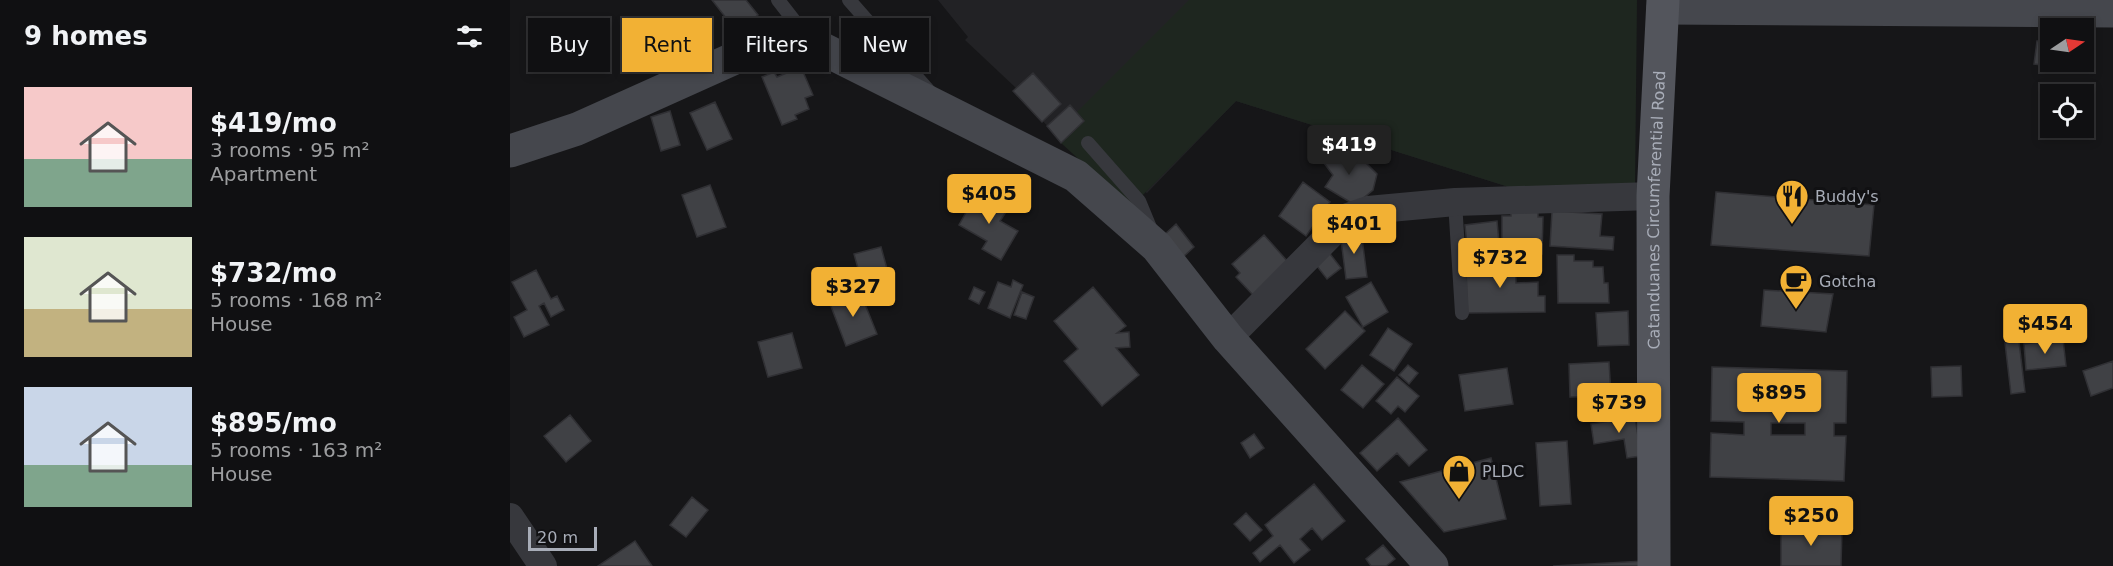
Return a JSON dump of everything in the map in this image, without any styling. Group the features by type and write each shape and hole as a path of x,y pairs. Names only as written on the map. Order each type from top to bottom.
{"main road":[{"name":"Catanduanes Circumferential Road","path":"1654,566 1653,196 1663,4"}],"street":[{"path":"1663,4 2113,11"},
{"path":"829,52 950,115 1076,176 1157,247 1228,338 1432,566"},
{"path":"510,151 577,129 724,63"},
{"path":"1228,338 1348,217 1368,210 1455,202 1653,196"},
{"path":"510,517 536,564"}],"lane":[{"path":"778,0 792,18"},
{"path":"849,0 950,115"},
{"path":"1088,143 1139,201 1157,247"},
{"path":"1455,202 1462,313"}],"shaded area":[{"path":"938,0 1637,0 1512,188 1236,101 1147,193 1061,143 1016,88 965,40 968,37"},
{"path":"1189,0 1637,0 1635,188 1512,188 1236,101 1131,207 1061,143 1084,122 1076,113"}],"building":[{"path":"712,0 746,0 758,15 754,18 726,18"},
{"path":"2037,41 2040,41 2040,65 2034,64"},
{"path":"774,72 777,77 789,72 803,72 813,95 805,98 809,109 795,115 797,119 782,125 762,77"},
{"path":"1033,73 1061,104 1042,122 1013,91"},
{"path":"715,102 732,139 707,150 690,113"},
{"path":"1070,105 1084,121 1061,143 1047,126"},
{"path":"670,111 680,145 661,151 651,117"},
{"path":"1330,149 1364,161 1377,174 1373,190 1355,205 1325,187 1333,175 1321,159"},
{"path":"1303,182 1330,202 1306,236 1279,216"},
{"path":"710,185 726,227 697,237 682,195"},
{"path":"978,191 1008,209 1000,221 1018,231 1001,260 982,249 987,241 959,225"},
{"name":"Buddy's","path":"1716,192 1874,205 1869,256 1711,245"},
{"path":"1511,211 1538,211 1538,217 1543,217 1542,254 1502,253 1502,216 1511,216"},
{"path":"1552,211 1602,214 1600,236 1614,237 1613,250 1550,246"},
{"path":"1497,221 1500,254 1468,257 1465,225"},
{"path":"1176,224 1194,247 1182,258 1164,235"},
{"path":"1361,230 1367,277 1346,279 1340,232"},
{"path":"1264,235 1289,263 1253,295 1236,277 1240,273 1232,264"},
{"path":"881,247 894,294 867,301 854,254"},
{"path":"1327,250 1341,268 1327,279 1313,261"},
{"path":"1557,255 1574,255 1574,261 1593,261 1593,267 1603,267 1604,283 1608,283 1609,303 1558,303"},
{"path":"1466,261 1515,261 1516,283 1538,282 1538,296 1545,296 1545,312 1467,313"},
{"path":"536,270 551,299 557,296 564,310 551,317 544,303 539,306 549,325 524,337 514,317 527,310 512,282"},
{"path":"1013,280 1023,285 1010,318 988,308 998,282 1011,287"},
{"path":"1371,282 1388,312 1363,327 1346,297"},
{"path":"974,287 985,292 979,304 969,299"},
{"path":"1093,287 1126,326 1117,333 1129,332 1130,347 1116,348 1139,375 1102,406 1064,361 1078,349 1054,321"},
{"path":"859,289 877,334 846,346 829,301"},
{"name":"Gotcha","path":"1764,290 1833,294 1826,332 1761,326"},
{"path":"1022,292 1034,297 1026,319 1014,315"},
{"path":"1345,311 1365,331 1325,369 1306,349"},
{"path":"1628,311 1629,345 1598,346 1596,313"},
{"path":"1388,328 1412,344 1394,371 1370,355"},
{"path":"792,333 802,368 768,377 758,342"},
{"path":"2063,339 2066,366 2026,370 2024,344"},
{"path":"2019,342 2025,392 2011,394 2005,343"},
{"path":"2113,361 2113,388 2091,396 2083,371"},
{"path":"1609,362 1611,396 1570,397 1569,364"},
{"path":"1362,365 1384,384 1363,408 1341,390"},
{"path":"1408,365 1418,373 1409,384 1399,375"},
{"path":"1961,366 1962,396 1932,397 1931,367"},
{"path":"1712,367 1847,371 1846,423 1834,423 1834,436 1846,436 1844,481 1710,477 1711,433 1744,435 1744,422 1711,421","holes":["1771,423 1805,423 1805,435 1771,435"]},
{"path":"1507,368 1513,404 1465,411 1459,375"},
{"path":"1397,377 1419,396 1405,412 1398,406 1391,414 1376,401"},
{"path":"570,415 591,441 566,462 544,436"},
{"path":"1635,417 1641,456 1627,458 1624,439 1594,444 1591,424"},
{"path":"1398,418 1427,450 1409,466 1397,453 1377,471 1360,453"},
{"path":"1254,434 1264,448 1250,458 1241,443"},
{"path":"1567,441 1571,504 1540,506 1536,443"},
{"name":"PLDC","path":"1491,458 1506,519 1444,532 1400,482"},
{"path":"1314,484 1345,521 1322,540 1312,528 1300,539 1310,550 1294,563 1280,545 1260,562 1253,553 1273,536 1265,525"},
{"path":"692,497 708,510 686,537 670,525"},
{"path":"1246,513 1262,530 1250,541 1234,524"},
{"path":"1781,527 1842,529 1841,566 1781,566"},
{"path":"635,541 652,566 598,566"},
{"path":"1383,545 1395,559 1386,566 1371,566 1366,559"},
{"path":"1644,561 1644,566 1553,566"}],"place":[{"name":"Buddy's","path":"1792,225"},
{"name":"Gotcha","path":"1796,310"},
{"name":"PLDC","path":"1459,500"}]}
